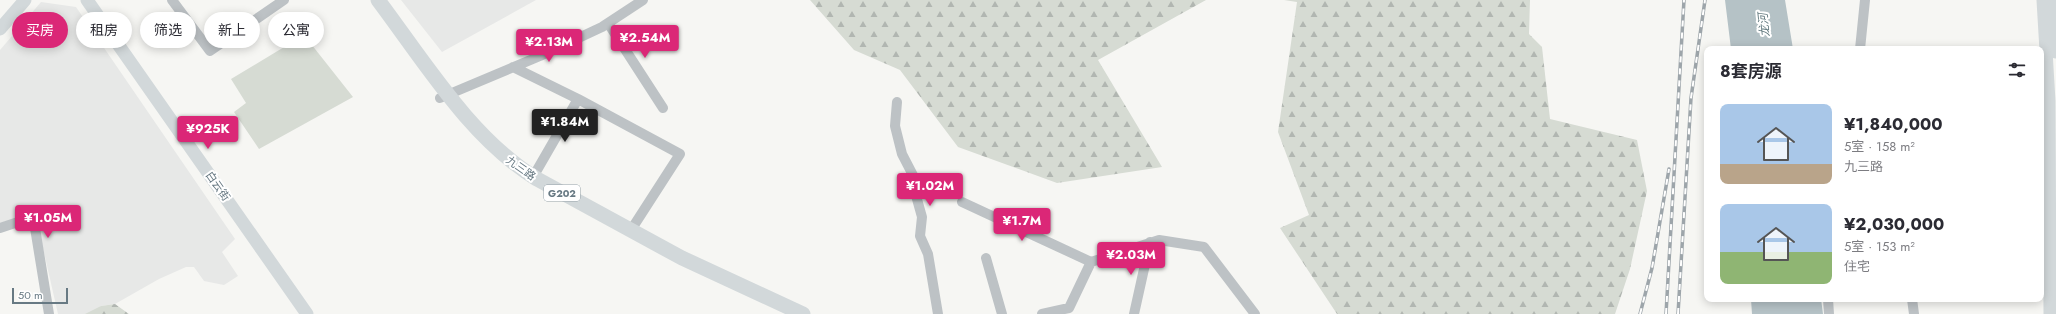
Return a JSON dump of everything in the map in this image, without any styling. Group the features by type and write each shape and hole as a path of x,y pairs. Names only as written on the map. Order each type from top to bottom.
{"highway":[{"name":"九三路","path":"367,0 444,96 516,166 533,177 682,258 803,314"},
{"name":"九三路","path":"378,0 476,142 521,180 679,264 784,314"}],"main road":[{"path":"0,15 13,0"},
{"path":"0,29 24,0"},
{"name":"白云街","path":"78,0 297,314"},
{"name":"白云街","path":"88,0 307,314"},
{"path":"2043,0 2052,88 2053,283 2050,314"},
{"path":"2052,0 2056,52"}],"street":[{"path":"172,0 210,51 284,0"},
{"path":"444,96 513,67 608,23 643,0"},
{"path":"1860,46 1866,0"},
{"path":"608,23 663,108"},
{"path":"513,67 578,99 680,154 631,230"},
{"path":"533,177 578,99"},
{"path":"897,102 895,126 902,154 916,181 915,192 922,217 920,236 928,254 938,314"},
{"path":"962,202 1091,262 1159,240 1204,247 1256,314"},
{"path":"0,228 27,220 35,228 49,314"},
{"path":"1134,314 1150,242"},
{"path":"986,258 1002,314"},
{"path":"1042,314 1069,308 1091,262"},
{"path":"1828,302 1829,314"},
{"path":"1912,302 1914,314"}],"shaded area":[{"path":"401,0 536,0 442,52"},
{"path":"41,2 76,7 79,12 76,12 76,48 104,48 235,239 222,252 238,276 224,285 204,281 194,267 186,267 159,279 115,304 101,306 95,314 58,314 35,213 0,223 0,50 12,36 12,48 68,48 68,12 32,12"}],"green space":[{"path":"810,0 1206,0 1098,60 1162,167 1057,183 958,147 900,70 854,50"},
{"path":"1284,0 1530,0 1529,34 1542,47 1550,119 1637,140 1647,191 1630,269 1615,314 1337,314 1280,228 1309,215 1278,132 1297,2"},
{"path":"282,48 314,48 353,97 259,149 234,112 246,103 231,79"},
{"path":"115,304 129,314 85,314 101,306"}],"water":[{"name":"龙河","path":"1725,0 1785,0 1793,46 1731,46"},
{"path":"1751,302 1821,302 1823,314 1752,314"}],"railway":[{"path":"1666,314 1684,0"},
{"path":"1678,314 1691,98 1705,0"},
{"path":"1640,314 1652,268 1669,169"}]}
